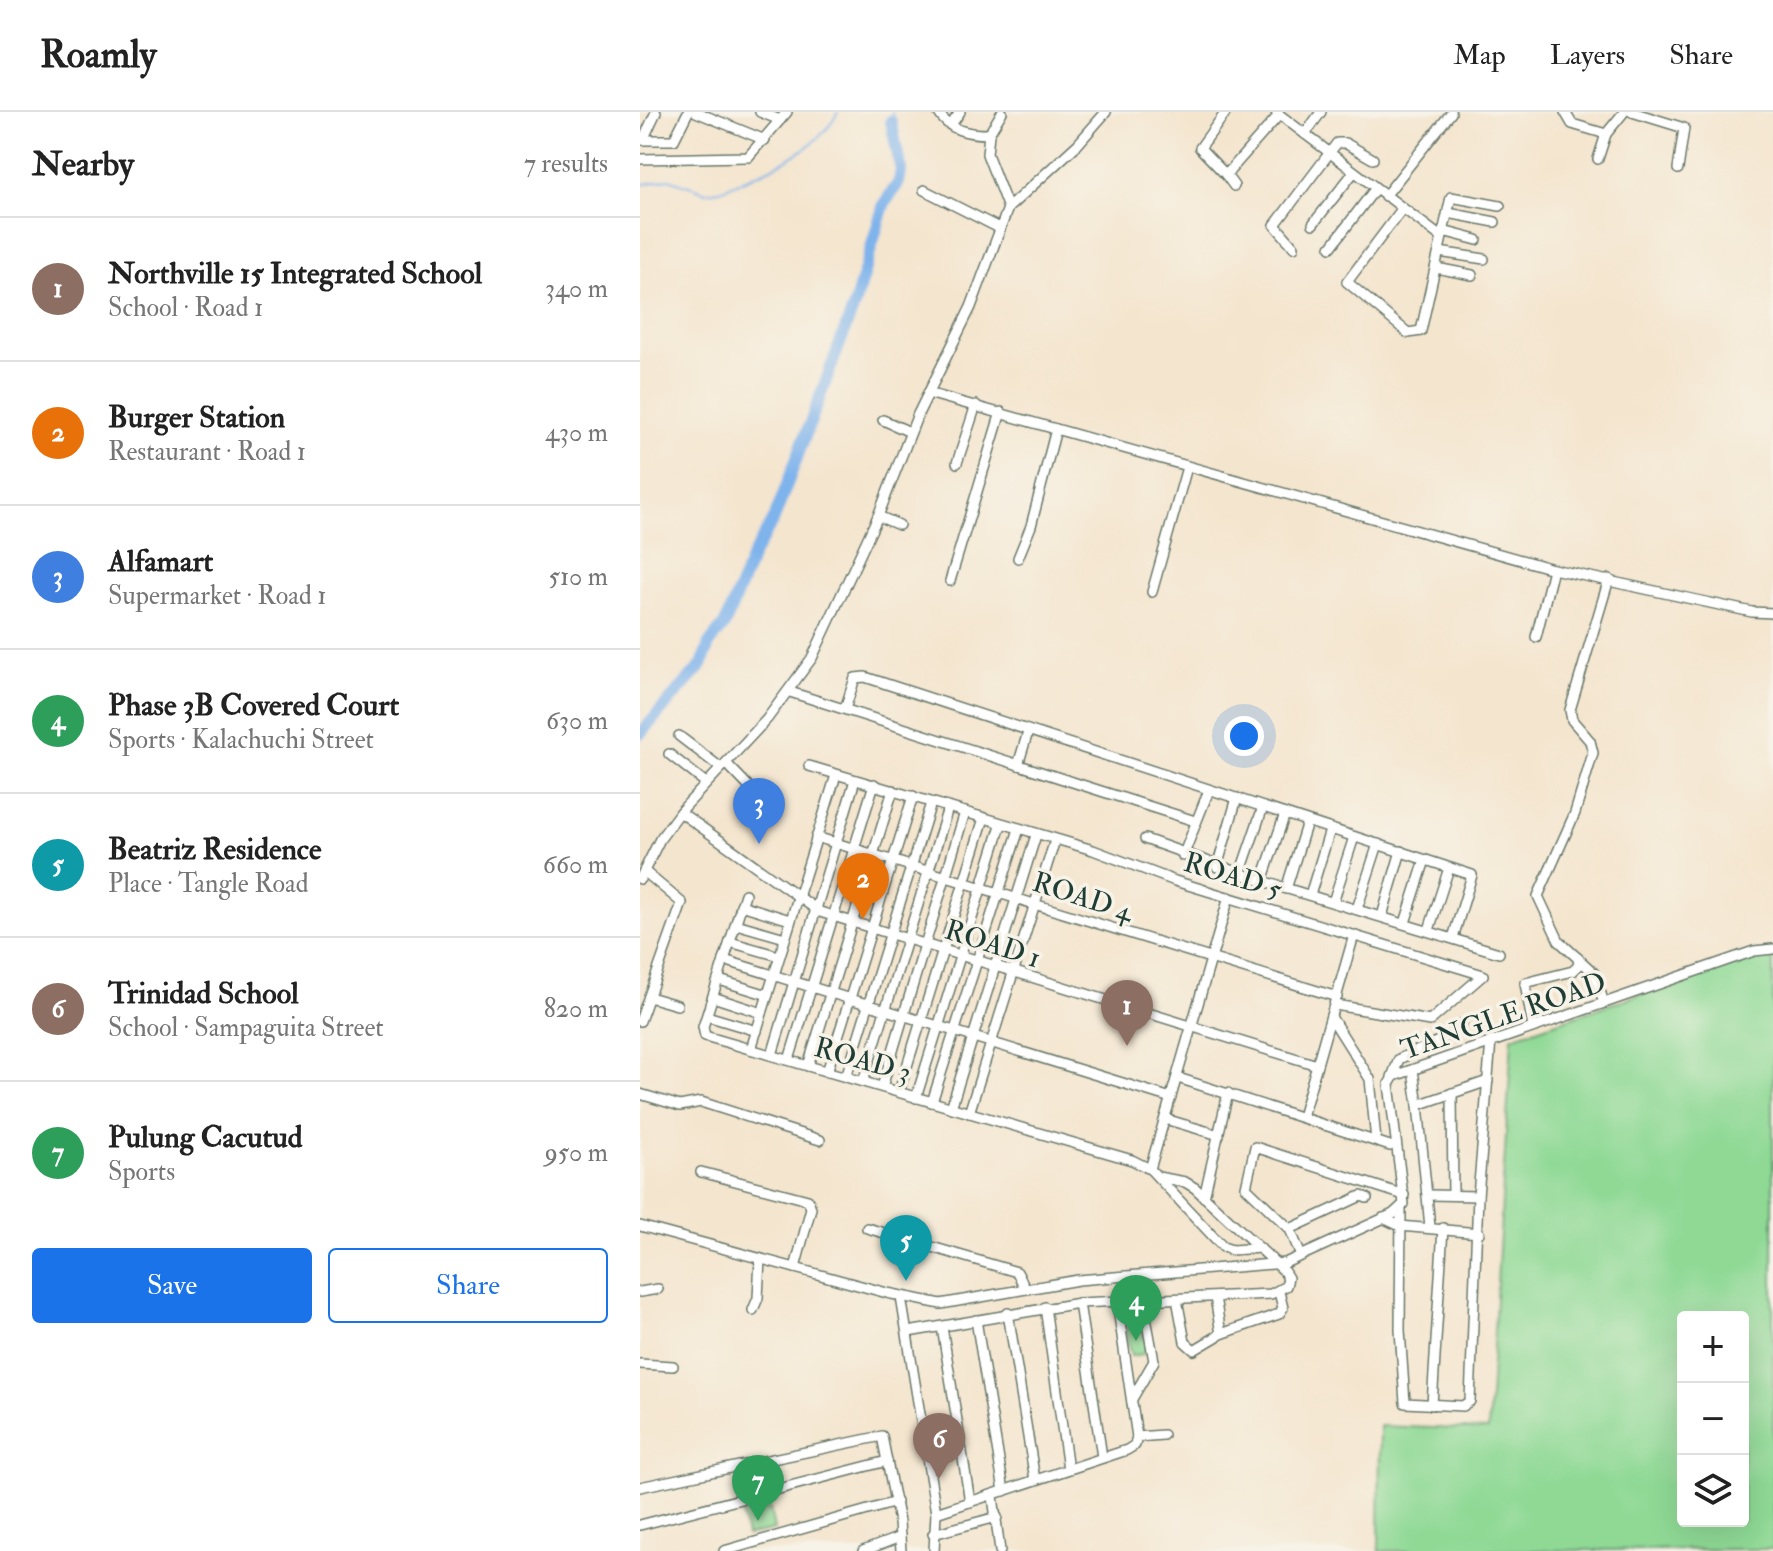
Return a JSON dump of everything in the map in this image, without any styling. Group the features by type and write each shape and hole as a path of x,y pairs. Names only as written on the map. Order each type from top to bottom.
{"street":[{"path":"656,112 641,140 674,140 688,112"},
{"path":"696,112 765,140"},
{"path":"640,159 748,157 784,116 760,112"},
{"path":"938,112 951,125 967,134 989,134"},
{"path":"951,125 960,112"},
{"path":"1002,112 989,134 987,154 1008,208"},
{"path":"640,1021 669,952 682,903 642,875 680,812 790,692 820,643 878,516 910,432 971,307 1008,208 1078,144 1106,112"},
{"path":"1226,112 1200,148 1234,186"},
{"path":"1305,134 1321,112"},
{"path":"1565,112 1572,124 1606,134"},
{"path":"1598,159 1606,134 1624,112"},
{"path":"1632,112 1684,128 1678,169"},
{"path":"1226,175 1277,113 1402,209 1442,234 1477,240"},
{"path":"1385,196 1451,113"},
{"path":"1294,247 1275,225 1329,153 1342,142 1373,159"},
{"path":"1313,224 1354,172"},
{"path":"1331,247 1375,189"},
{"path":"924,190 999,228"},
{"path":"1402,209 1355,268 1348,285 1405,333 1418,332 1452,196 1500,206"},
{"path":"1448,213 1495,222"},
{"path":"1439,252 1484,259"},
{"path":"1436,268 1472,275"},
{"path":"928,393 1553,569 1737,609 1773,613"},
{"path":"957,463 976,405"},
{"path":"950,581 1001,412"},
{"path":"883,420 910,432"},
{"path":"1018,558 1031,526 1056,429"},
{"path":"1152,592 1187,467"},
{"path":"878,516 899,525"},
{"path":"1536,637 1553,569"},
{"path":"1604,1003 1594,973 1559,941 1538,896 1575,813 1592,759 1592,745 1572,720 1570,710 1609,579"},
{"path":"845,709 855,678 865,677 1472,875 1453,938"},
{"path":"790,692 1195,821"},
{"path":"1018,765 1028,732"},
{"path":"679,736 753,791"},
{"path":"669,754 706,783"},
{"name":"ROAD 5","path":"809,766 1480,972 1483,977 1430,1021 1336,1001"},
{"path":"751,1049 836,775"},
{"path":"772,1055 855,780"},
{"path":"789,1060 874,784"},
{"path":"808,1066 893,790"},
{"path":"1183,856 1209,790"},
{"path":"827,1072 913,796"},
{"path":"1217,867 1237,798"},
{"path":"846,1077 931,803"},
{"path":"1240,874 1263,807"},
{"path":"863,1082 948,808"},
{"name":"ROAD 1","path":"680,812 798,897 833,916 1317,1065"},
{"path":"882,1087 965,812"},
{"path":"1262,881 1285,814"},
{"path":"899,1092 984,818"},
{"path":"1286,889 1307,822"},
{"path":"916,1098 1001,825"},
{"path":"932,1102 1019,829"},
{"path":"1310,895 1330,830"},
{"path":"951,1108 1036,835"},
{"name":"ROAD 4","path":"816,837 1017,897 1336,1001"},
{"path":"1333,902 1354,837"},
{"path":"1145,839 1217,867 1499,953"},
{"path":"969,1113 1055,840"},
{"path":"1357,909 1378,844"},
{"path":"1382,916 1401,851"},
{"path":"1405,923 1425,860"},
{"path":"1429,930 1449,868"},
{"path":"745,894 707,1016 757,1031"},
{"path":"1229,897 1190,1027 1154,1173 1225,1249 1260,1248"},
{"path":"741,905 790,920"},
{"path":"736,924 785,938"},
{"path":"1302,1117 1354,935"},
{"path":"730,942 779,956"},
{"name":"TANGLE ROAD","path":"1432,1405 1407,1404 1404,1400 1400,1226 1404,1195 1389,1084 1392,1077 1754,951 1773,949"},
{"path":"1533,1027 1525,983 1573,971 1579,965 1578,958"},
{"path":"724,960 991,1045 1171,1098"},
{"path":"719,980 768,995"},
{"path":"649,997 677,1005"},
{"path":"713,997 762,1013"},
{"name":"ROAD 3","path":"707,1016 702,1030 705,1036 1097,1149 1154,1173 1185,1182 1276,1263"},
{"path":"1331,1017 1370,1079 1376,1141"},
{"path":"1392,1077 1396,1062 1443,1039 1462,1024"},
{"path":"1443,1228 1432,1405 1463,1406 1470,1401 1479,1233 1478,1196 1491,1041"},
{"path":"1410,1054 1416,1068 1430,1227"},
{"path":"1178,1078 1390,1146"},
{"path":"1418,1105 1488,1081"},
{"path":"1204,1197 1228,1093"},
{"path":"1452,1093 1453,1195"},
{"path":"640,1094 680,1106 701,1102 820,1140"},
{"path":"1165,1119 1219,1135"},
{"path":"1301,1256 1290,1229 1246,1187 1255,1147 1404,1195"},
{"path":"701,1172 808,1200 811,1208 795,1268"},
{"path":"1429,1195 1478,1196"},
{"path":"1290,1229 1361,1196 1367,1198"},
{"path":"640,1226 901,1297 941,1304 1078,1280 1276,1263 1301,1256 1401,1207"},
{"path":"1383,1218 1400,1226 1479,1233"},
{"path":"867,1228 1017,1272 1025,1288"},
{"path":"753,1310 758,1298 760,1259"},
{"path":"1276,1263 1288,1278 1279,1292"},
{"path":"640,1292 658,1289"},
{"path":"908,1332 1079,1303 1279,1292"},
{"path":"1177,1299 1185,1342 1190,1349 1281,1312 1283,1303 1279,1292"},
{"path":"901,1297 936,1513 934,1551"},
{"path":"1215,1297 1221,1334"},
{"path":"1132,1399 1154,1361 1143,1301"},
{"path":"936,1513 1135,1445 1137,1437 1117,1302"},
{"path":"1079,1303 1102,1457"},
{"path":"1045,1307 1068,1469"},
{"path":"1008,1313 1035,1480"},
{"path":"976,1320 1004,1491"},
{"path":"942,1327 970,1502"},
{"path":"640,1364 673,1366"},
{"path":"1137,1437 1163,1435"},
{"path":"640,1487 882,1436 896,1502 901,1551"},
{"path":"640,1525 887,1461"},
{"path":"993,1496 1000,1551"},
{"path":"724,1551 896,1502"},
{"path":"933,1534 997,1517"},
{"path":"863,1551 900,1537"}],"green space":[{"path":"1760,954 1773,954 1773,1549 1379,1551 1380,1426 1488,1430 1512,1037"},
{"path":"1142,1326 1148,1353 1131,1356 1125,1329"},
{"path":"770,1509 774,1530 746,1536 742,1514"}],"waterway":[{"path":"640,185 669,179 706,192 720,190 803,150 829,126 838,112"},
{"path":"891,121 892,112"},
{"path":"640,734 702,665 709,644 725,624 752,557 774,519 854,306 884,204 899,182 901,170 891,121"}],"place":[{"name":"Alfamart","path":"759,844"},
{"name":"Burger Station","path":"863,919"},
{"name":"Northville 15 Integrated School","path":"1127,1046"},
{"name":"Beatriz Residence","path":"906,1281"},
{"name":"Phase 3B Covered Court","path":"1136,1341"},
{"name":"Trinidad School","path":"939,1479"},
{"name":"Pulung Cacutud","path":"758,1521"}]}
